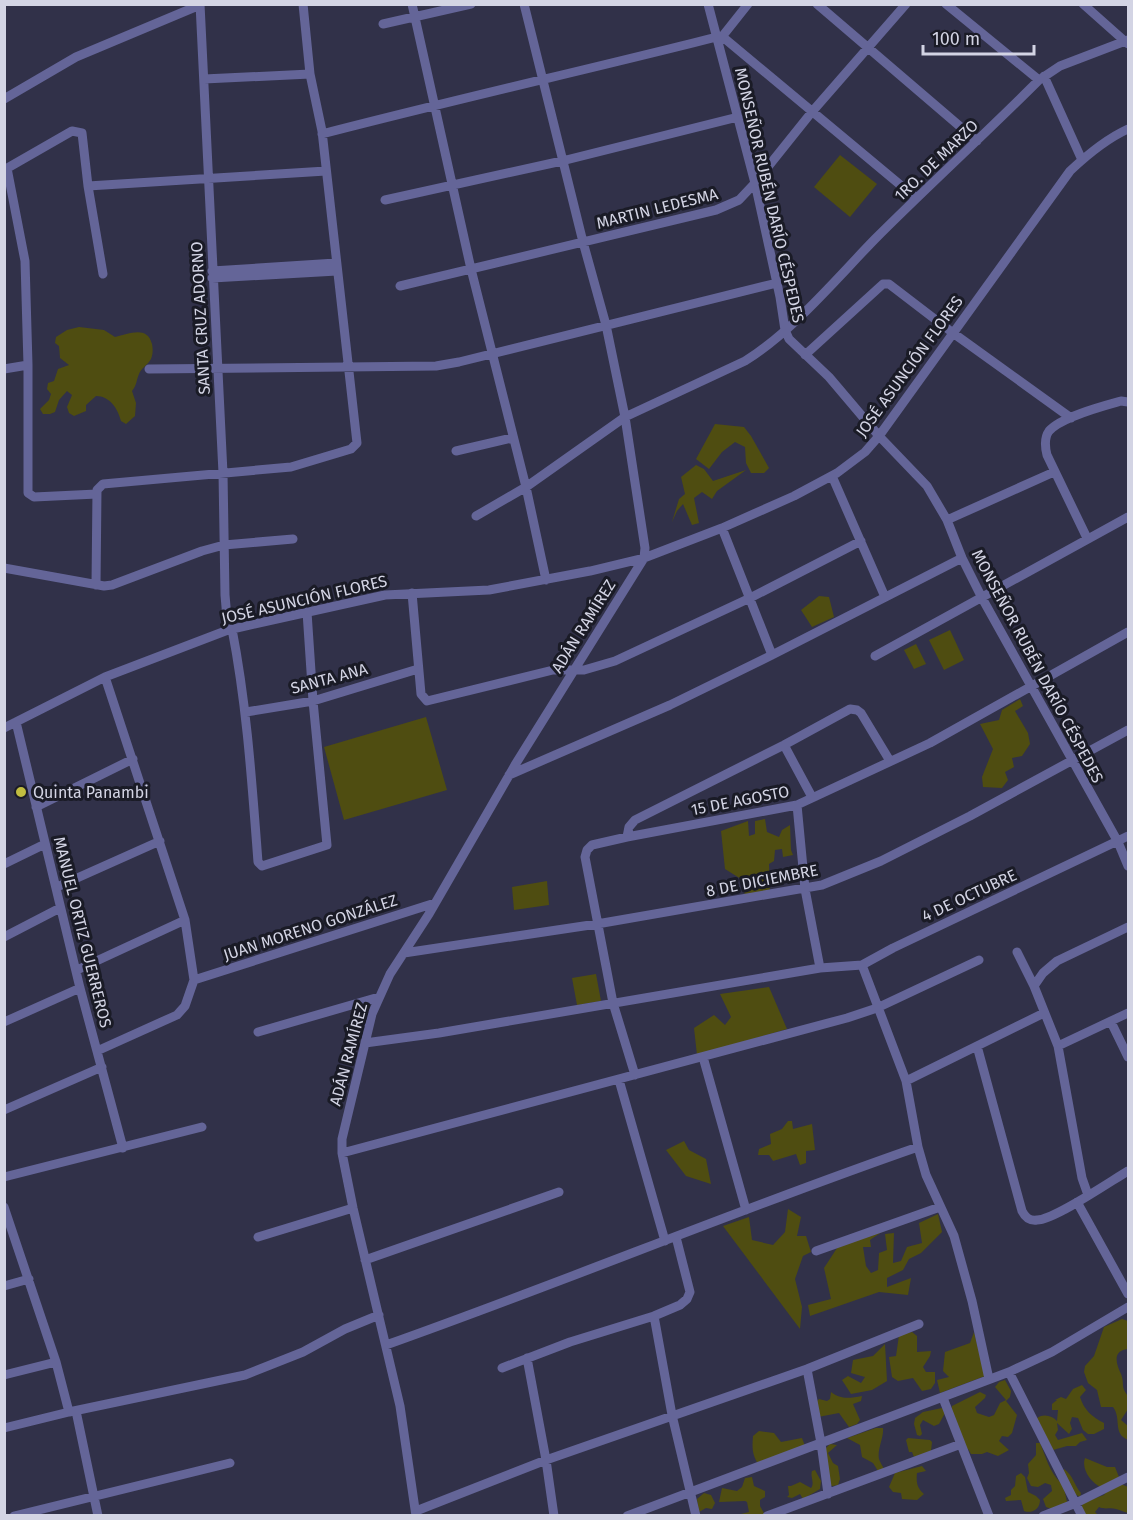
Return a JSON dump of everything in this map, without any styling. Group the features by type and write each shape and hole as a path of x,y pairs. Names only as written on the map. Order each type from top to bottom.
{"street":[{"path":"96,585 97,490 103,484 291,467 357,443 322,134 310,74 303,4"},
{"path":"412,4 471,269 526,487 546,580"},
{"path":"383,24 471,4"},
{"path":"524,4 562,161 606,325 626,417 645,548 644,558"},
{"name":"MONSEÑOR RUBÉN DARÍO CÉSPEDES","path":"708,4 719,38 755,183 785,330 789,339 829,377 927,486 947,520 962,558 982,598 1118,842 1128,866"},
{"path":"719,38 748,4"},
{"path":"818,4 977,141"},
{"name":"MARTIN LEDESMA","path":"400,286 716,210 739,200 906,4"},
{"path":"946,4 1042,78 1082,160"},
{"path":"1083,4 1128,42"},
{"path":"4,99 76,57 200,5"},
{"name":"SANTA CRUZ ADORNO","path":"200,5 223,473 224,545 230,630 243,682 258,862 262,866 327,845 313,700"},
{"path":"322,134 433,105 719,38 728,40 811,113 916,198"},
{"name":"1RO. DE MARZO","path":"476,516 526,487 626,417 745,361 785,330 916,198 1042,78 1060,66 1128,42"},
{"path":"204,78 310,74"},
{"path":"385,200 562,161 738,117"},
{"name":"JOSÉ ASUNCIÓN FLORES","path":"4,728 105,677 230,630 385,595 489,590 644,558 722,528 794,496 832,476 865,452 879,435 1060,183 1082,160 1109,139 1128,129"},
{"path":"97,494 34,497 28,493 25,261 6,169 72,131 82,133 88,186 103,274"},
{"path":"88,186 326,171"},
{"path":"212,275 336,267"},
{"path":"148,369 436,366 777,283"},
{"path":"805,355 886,283 1071,418"},
{"path":"4,369 28,365"},
{"path":"1088,538 1047,455 1045,446 1047,436 1050,430 1071,418 1125,402"},
{"path":"456,451 512,438"},
{"path":"947,520 1054,472"},
{"path":"832,476 885,597"},
{"path":"875,656 1128,517"},
{"path":"722,528 772,655"},
{"path":"4,568 96,585 112,585 202,550 224,545 292,539"},
{"path":"412,593 421,694 427,701 545,671 573,670 615,662 750,598 861,541"},
{"name":"ADÁN RAMÍREZ","path":"416,1513 400,1406 353,1208 342,1153 342,1139 372,1014 379,997 509,775 644,558"},
{"path":"509,775 670,705 962,558"},
{"path":"307,612 313,700"},
{"name":"15 DE AGOSTO","path":"635,1075 613,1003 597,924 585,856 592,845 797,805 930,743 1128,632"},
{"name":"SANTA ANA","path":"246,712 313,700 418,669"},
{"path":"98,1052 177,1015 186,1006 194,980 185,920 105,677"},
{"path":"627,837 629,827 635,820 850,710 857,710 861,713 890,761"},
{"name":"MANUEL ORTIZ GUERREROS","path":"16,722 80,988 123,1148"},
{"name":"8 DE DICIEMBRE","path":"404,953 597,924 805,889 838,880 881,861 1072,762 1128,730"},
{"path":"784,745 812,797"},
{"path":"36,807 133,759"},
{"path":"797,805 805,889 820,968"},
{"name":"4 DE OCTUBRE","path":"365,1043 439,1033 820,968 862,965 1128,836"},
{"path":"57,887 160,841"},
{"path":"4,864 45,844"},
{"name":"JUAN MORENO GONZÁLEZ","path":"194,980 435,903"},
{"path":"4,937 60,908"},
{"path":"77,970 185,920"},
{"path":"1034,986 1043,973 1057,961 1128,927"},
{"path":"1017,952 1034,986 1058,1046 1082,1178 1088,1195"},
{"path":"342,1153 619,1080 877,1008 979,960"},
{"path":"862,965 906,1081 918,1147 926,1175 954,1236 972,1301 989,1380"},
{"path":"4,1022 80,988"},
{"path":"258,1032 379,997"},
{"path":"906,1081 1044,1013"},
{"path":"1058,1046 1128,1013"},
{"path":"1111,1022 1128,1057"},
{"path":"977,1046 1025,1216 1036,1221 1044,1219 1128,1171"},
{"path":"703,1057 746,1210"},
{"path":"4,1110 102,1067"},
{"path":"619,1080 665,1241"},
{"path":"4,1177 202,1127"},
{"path":"386,1345 559,1283 746,1210 918,1147"},
{"path":"365,1260 559,1192"},
{"path":"1077,1202 1128,1294"},
{"path":"4,1207 73,1411 98,1515"},
{"path":"816,1251 940,1207"},
{"path":"258,1237 353,1208"},
{"path":"502,1368 680,1305 687,1299 690,1292 676,1238"},
{"path":"4,1286 29,1279"},
{"path":"627,1515 1009,1372 1052,1352 1128,1307"},
{"path":"4,1428 245,1375 303,1352 345,1329 379,1315"},
{"path":"654,1316 672,1415 696,1515"},
{"path":"416,1513 546,1461 807,1369 919,1324"},
{"path":"526,1358 554,1515"},
{"path":"4,1375 56,1362"},
{"path":"807,1369 828,1494"},
{"path":"1009,1372 1082,1515"},
{"path":"944,1398 989,1515"},
{"path":"767,1515 961,1444"},
{"path":"14,1515 230,1463"},
{"path":"1043,1515 1076,1503 1128,1477"}],"shaded area":[{"path":"840,155 877,184 850,217 814,187"},
{"path":"79,327 104,330 115,337 137,332 146,334 150,338 153,348 152,357 140,372 132,391 136,403 135,416 126,424 121,421 113,404 105,398 96,396 86,405 86,411 74,416 69,413 67,407 72,395 67,391 59,400 55,412 43,414 40,409 49,400 51,394 47,389 48,383 54,381 58,369 69,365 60,358 59,346 55,343 56,337 67,330"},
{"path":"715,424 744,427 769,468 764,473 751,473 746,463 745,447 735,442 722,452 709,469 696,459"},
{"path":"696,465 704,469 713,481 746,470 717,491 712,499 702,492 694,498 699,523 692,525 683,504 672,522 679,499 685,494 681,477"},
{"path":"819,596 829,597 834,617 812,627 801,610"},
{"path":"950,630 964,660 944,670 929,640"},
{"path":"916,644 926,664 914,669 904,650"},
{"path":"1020,699 1023,706 1015,711 1028,733 1030,744 1022,756 1012,758 1014,767 1005,772 1008,780 1002,788 983,787 982,777 993,749 980,724 999,720 1002,710"},
{"path":"426,717 447,790 344,820 324,747"},
{"path":"765,819 767,832 779,837 782,830 790,825 793,855 783,857 782,849 775,850 774,861 769,864 770,893 745,895 741,879 725,869 721,831 748,821 749,836 755,834 755,821"},
{"path":"547,881 549,905 514,910 512,887"},
{"path":"596,974 601,1001 577,1005 572,978"},
{"path":"769,987 787,1029 697,1055 694,1028 714,1015 725,1025 731,1017 720,994"},
{"path":"788,1121 792,1121 793,1129 812,1124 815,1150 806,1151 806,1163 800,1165 796,1154 773,1161 769,1155 758,1155 759,1149 771,1144 770,1134 782,1129"},
{"path":"684,1141 689,1150 706,1159 711,1184 686,1176 666,1150"},
{"path":"788,1209 801,1217 797,1236 806,1236 811,1252 803,1256 795,1279 802,1307 800,1329 723,1226 749,1217 752,1240 773,1245 785,1232"},
{"path":"938,1214 942,1232 921,1253 909,1259 903,1270 887,1278 887,1287 911,1278 908,1295 879,1292 810,1316 808,1305 831,1299 824,1268 839,1245 889,1227 870,1240 871,1247 863,1247 866,1266 871,1273 878,1270 879,1253 887,1250 885,1234 894,1233 893,1263 901,1261 907,1247 922,1243 919,1223"},
{"path":"1122,1319 1128,1321 1128,1349 1119,1352 1117,1362 1124,1390 1128,1396 1128,1409 1121,1420 1128,1426 1128,1440 1120,1434 1113,1407 1101,1407 1097,1390 1088,1383 1084,1372 1085,1366 1094,1356 1104,1327"},
{"path":"912,1332 917,1336 917,1352 931,1351 923,1367 926,1372 935,1372 935,1383 931,1389 922,1391 913,1378 898,1381 892,1377 889,1357 896,1356 899,1335"},
{"path":"974,1332 985,1376 940,1393 937,1380 949,1377 943,1371 945,1352 970,1343"},
{"path":"885,1344 887,1381 872,1390 851,1394 842,1380 848,1376 861,1383 865,1377 851,1373 853,1360 873,1356"},
{"path":"1005,1380 1011,1391 1006,1401 1017,1415 1012,1433 1008,1437 1002,1436 999,1441 1009,1450 998,1456 987,1452 971,1454 968,1449 963,1448 951,1413 952,1406 980,1392 986,1395 975,1407 977,1413 989,1417 994,1415 1000,1403 1006,1400 995,1387 999,1382"},
{"path":"1082,1385 1086,1390 1080,1397 1084,1406 1089,1413 1104,1423 1104,1429 1088,1434 1083,1430 1078,1418 1072,1417 1070,1423 1072,1429 1069,1434 1057,1423 1058,1430 1055,1435 1058,1440 1082,1433 1087,1440 1076,1446 1053,1450 1036,1419 1047,1416 1057,1421 1058,1410 1052,1410 1052,1404 1061,1397 1066,1399 1073,1389"},
{"path":"831,1392 842,1397 862,1396 861,1401 853,1404 860,1420 857,1424 849,1427 839,1413 818,1417 813,1405 819,1399 827,1401 830,1399"},
{"path":"942,1408 945,1413 939,1424 934,1426 923,1420 920,1425 922,1434 917,1435 915,1418 923,1412"},
{"path":"876,1428 883,1428 879,1460 884,1469 878,1471 873,1463 862,1457 860,1445 847,1438"},
{"path":"759,1431 774,1433 781,1442 802,1438 805,1446 759,1465 754,1455 753,1436"},
{"path":"908,1438 930,1440 932,1442 931,1451 914,1457 912,1452 909,1452 906,1440"},
{"path":"1036,1443 1040,1443 1056,1478 1060,1482 1064,1469 1081,1493 1080,1497 1064,1488 1067,1502 1052,1509 1046,1507 1043,1499 1052,1491 1051,1485 1045,1483 1038,1487 1031,1486 1027,1478 1028,1464 1036,1455"},
{"path":"830,1444 837,1445 828,1453 833,1463 838,1466 840,1479 838,1485 833,1486 829,1485 825,1449"},
{"path":"1085,1458 1107,1467 1115,1467 1119,1477 1101,1487 1097,1485 1090,1479 1084,1467"},
{"path":"922,1466 926,1471 917,1473 917,1479 918,1487 924,1494 917,1500 902,1499 901,1493 893,1492 889,1487 895,1473"},
{"path":"815,1470 821,1481 820,1489 803,1499 800,1494 792,1498 787,1497 789,1495 788,1486 800,1482 811,1488 812,1471"},
{"path":"1021,1473 1025,1477 1028,1492 1040,1500 1039,1506 1033,1511 1024,1511 1021,1500 1006,1501 1005,1498 1011,1495 1016,1476"},
{"path":"752,1477 754,1486 765,1491 765,1497 760,1500 760,1506 765,1515 737,1515 749,1512 745,1501 719,1502 722,1488 737,1491 742,1487 745,1478"},
{"path":"1121,1484 1128,1487 1128,1513 1114,1508 1099,1507 1095,1512 1098,1515 1082,1515 1082,1503 1104,1495 1108,1489"},
{"path":"704,1493 711,1495 715,1503 712,1509 706,1508 699,1512 697,1499"}],"place":[{"name":"Quinta Panambi","path":"21,792"}]}
